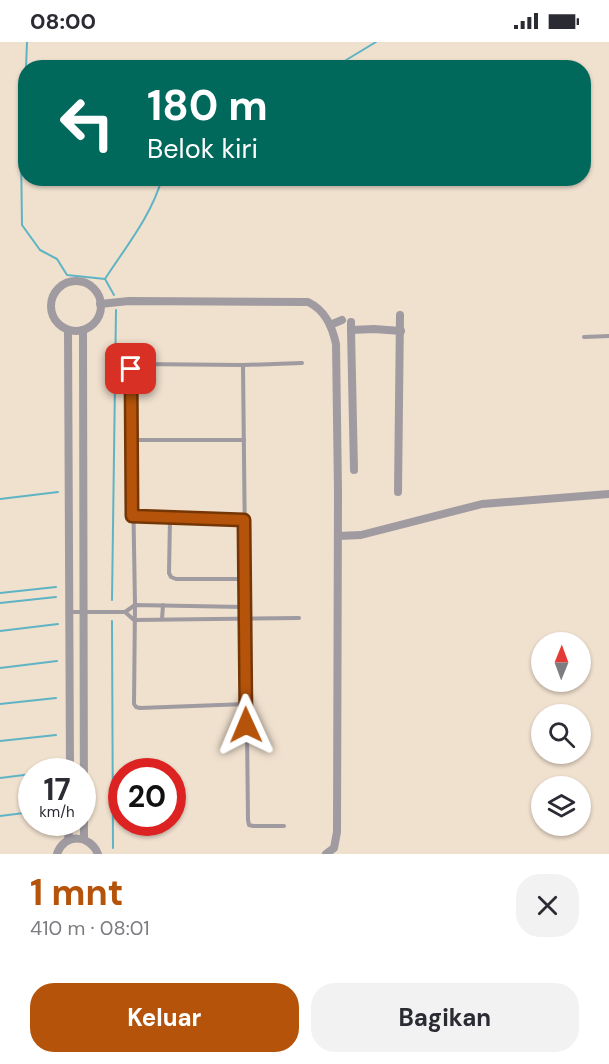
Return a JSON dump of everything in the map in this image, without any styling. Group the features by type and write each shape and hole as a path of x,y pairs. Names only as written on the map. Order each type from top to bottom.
{"street":[{"path":"79,282 87,284 94,290 100,304 96,320 83,330 68,330 55,320 51,305 57,290 63,285 79,282"},
{"path":"100,304 129,301 308,302 318,307 330,325 336,344 337,832 334,848 326,854"},
{"path":"398,492 400,315"},
{"path":"330,325 348,324 401,331"},
{"path":"348,324 354,470"},
{"path":"68,330 70,758"},
{"path":"83,330 84,839"},
{"path":"338,536 361,535 482,504 609,494"},
{"path":"68,836 68,840"},
{"path":"57,854 62,844 74,838 84,839 94,847 98,854"}],"lane":[{"path":"584,337 609,336"},
{"path":"246,704 136,707 134,704 135,605 130,374 135,364 302,363"},
{"path":"243,365 244,607 249,825 284,826"},
{"path":"131,440 244,440"},
{"path":"132,516 244,520"},
{"path":"170,518 171,577 176,579 245,579"},
{"path":"69,612 125,612 135,605 244,607"},
{"path":"162,619 163,605"},
{"path":"125,612 134,620 299,618"}],"waterway":[{"path":"26,60 27,42"},
{"path":"346,60 376,42"},
{"path":"21,186 22,225 40,250 57,259 67,275 105,279 145,218 160,186"},
{"path":"105,279 114,295"},
{"path":"112,600 116,310"},
{"path":"0,499 58,492"},
{"path":"0,593 56,587"},
{"path":"0,603 56,597"},
{"path":"112,621 113,848"},
{"path":"0,631 58,624"},
{"path":"0,668 57,661"},
{"path":"0,704 56,698"},
{"path":"0,741 56,735"},
{"path":"0,778 18,776"},
{"path":"0,816 18,814"}],"route":[{"path":"131,369 132,516 244,520 246,725"}]}
